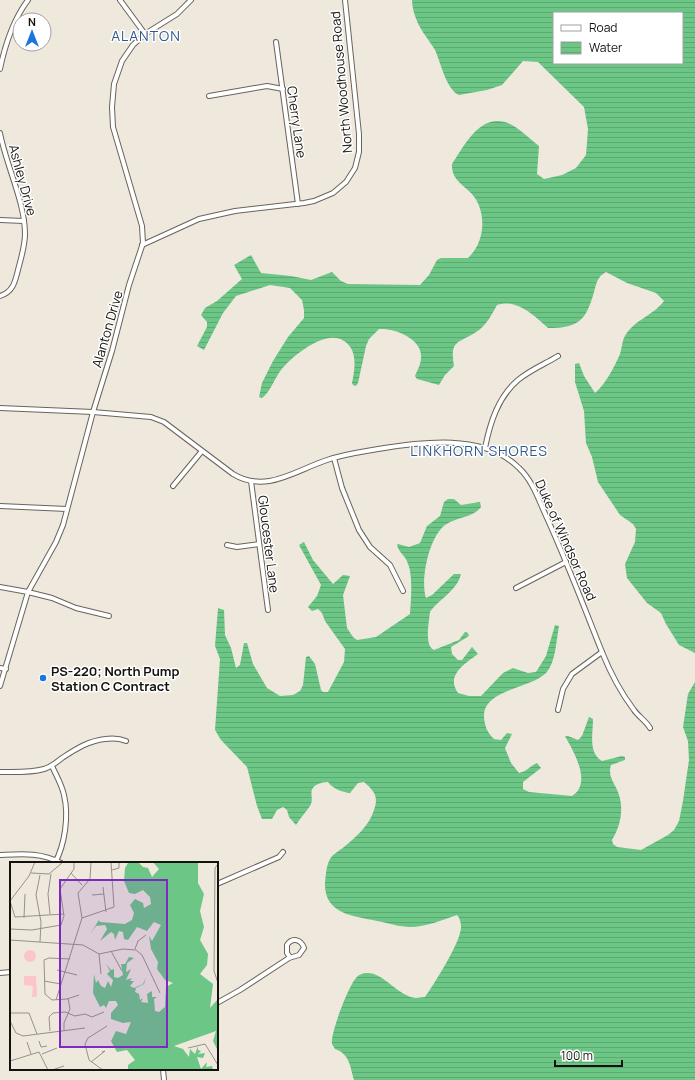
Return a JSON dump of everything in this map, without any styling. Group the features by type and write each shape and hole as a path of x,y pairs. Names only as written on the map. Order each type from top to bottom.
{"street":[{"path":"0,69 2,57 12,28 28,0"},
{"path":"120,0 145,34"},
{"name":"Alanton Drive","path":"0,686 28,592 56,542 63,525 93,412 142,245 142,226 113,127 112,106 114,84 119,68 133,45 145,34 177,14 191,0"},
{"name":"North Woodhouse Road","path":"142,245 199,219 235,212 298,204 325,197 346,182 351,175 359,154 359,134 344,0"},
{"name":"Cherry Lane","path":"276,42 298,204"},
{"path":"209,96 267,86 283,88"},
{"name":"Ashley Drive","path":"0,133 24,221 24,244 16,279 12,288 0,296"},
{"path":"0,220 24,221"},
{"path":"485,448 490,426 506,392 524,376 558,356"},
{"name":"Duke of Windsor Road","path":"0,408 93,412 151,417 158,419 233,474 251,481 281,479 318,463 334,458 388,447 421,443 466,444 495,451 511,460 527,477 566,562 602,652 616,682 634,710 650,728"},
{"path":"173,486 202,450"},
{"path":"334,458 342,488 359,530 370,547 393,569 403,591"},
{"name":"Gloucester Lane","path":"251,481 268,610"},
{"path":"0,506 67,509"},
{"path":"227,545 237,547 260,544"},
{"path":"516,588 566,562"},
{"path":"0,587 52,598 76,608 109,616"},
{"path":"558,710 563,689 572,674 602,652"},
{"path":"0,668 6,669"},
{"path":"0,772 34,771 44,769 52,766 77,748 86,744 114,738 126,741"},
{"path":"0,855 34,854 57,862 65,832 66,814 64,795 52,766"},
{"path":"218,884 279,857 283,852"},
{"path":"218,1002 240,990 290,957 301,954 304,947 302,943 297,940 291,940 289,942 287,953 290,957"},
{"path":"0,973 10,972"},
{"path":"163,1070 164,1080"}],"water":[{"path":"412,0 695,0 695,653 679,645 661,613 647,603 627,578 625,564 635,542 636,529 633,524 620,515 598,482 592,457 586,443 584,411 575,382 575,364 579,363 584,376 595,393 599,390 620,354 624,338 629,330 660,306 664,301 656,293 627,283 606,272 598,280 588,310 584,316 574,324 558,328 548,328 525,309 518,306 504,303 497,305 482,328 461,340 455,346 453,351 454,366 445,375 439,385 417,379 415,376 420,365 421,358 418,345 413,340 393,330 379,329 369,339 366,346 358,383 356,386 352,383 354,360 352,349 344,341 337,338 328,338 310,345 301,351 281,370 265,395 262,398 259,397 262,383 273,361 288,337 304,318 302,300 290,288 270,285 236,296 223,313 204,350 197,346 207,327 207,322 201,315 205,308 217,301 242,279 234,265 251,255 261,273 311,280 332,272 341,281 348,284 420,285 429,275 437,260 441,258 468,258 478,245 482,230 481,213 475,198 454,175 452,164 468,140 482,126 491,122 500,121 510,124 539,146 537,174 544,179 562,175 576,168 586,155 588,129 584,107 538,62 523,61 502,85 487,90 459,95 454,92 447,82 435,50 419,25 414,13"},
{"path":"448,499 454,499 461,505 480,502 481,507 474,513 449,522 439,531 430,549 425,570 424,590 426,598 432,595 454,574 461,574 452,590 430,612 428,633 429,644 434,650 459,640 465,632 468,633 469,636 451,647 452,654 458,660 462,660 472,647 478,654 463,666 455,675 455,687 458,693 469,696 481,696 503,673 513,668 528,673 536,672 546,656 555,625 559,626 554,657 546,673 529,683 499,695 491,701 486,708 484,717 488,732 494,739 501,740 507,733 512,734 505,748 511,763 519,773 537,763 541,768 523,782 523,789 529,792 572,796 578,790 581,783 581,775 576,758 565,736 578,740 582,736 589,717 593,719 592,743 598,758 602,761 622,756 625,757 625,760 611,765 610,769 611,777 618,791 621,807 619,824 612,840 613,844 617,847 641,850 668,835 674,830 679,821 683,801 689,760 688,741 683,727 688,694 695,682 695,1080 354,1080 347,1058 340,1051 335,1049 332,1044 334,1030 341,1010 353,982 359,975 367,973 379,976 403,994 416,998 425,997 457,942 461,927 460,921 457,915 422,926 402,926 350,915 342,912 329,901 325,883 330,859 362,831 372,816 376,797 364,782 358,783 350,793 332,787 328,782 316,785 313,787 311,792 312,800 310,806 296,825 289,817 287,810 283,807 277,810 272,819 262,819 257,806 247,767 221,740 215,730 220,659 215,646 218,608 224,610 225,635 231,648 236,668 240,665 244,643 247,643 253,664 267,688 280,696 293,695 300,691 303,685 306,657 309,656 315,664 321,690 323,692 328,692 344,662 345,649 325,621 322,613 318,609 312,611 308,607 317,596 321,585 299,545 304,542 313,560 333,584 343,575 350,576 343,595 347,628 357,640 376,637 410,614 410,569 397,545 409,547 420,543 427,526 440,516 444,502"}],"place":[{"name":"PS-220; North Pump Station C Contract","path":"43,678"}],"district":[{"name":"ALANTON","path":"146,35"},
{"name":"LINKHORN SHORES","path":"479,450"}]}
